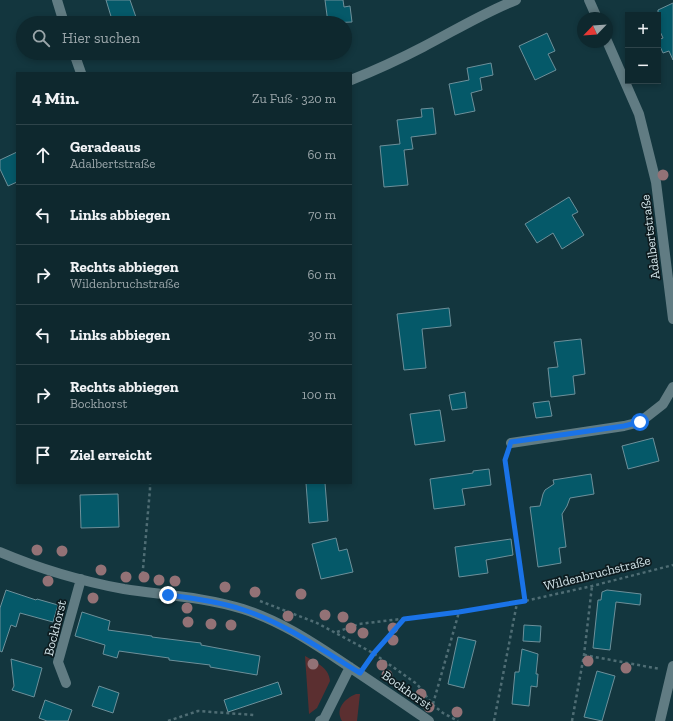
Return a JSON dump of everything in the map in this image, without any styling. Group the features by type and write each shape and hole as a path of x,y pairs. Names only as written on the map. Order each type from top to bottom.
{"street":[{"path":"57,0 62,16"},
{"path":"352,80 422,48 479,16 516,0"},
{"path":"589,0 594,12"},
{"name":"Adalbertstraße","path":"610,48 639,114 656,182 673,319"},
{"path":"76,60 81,72"},
{"path":"511,442 624,426 640,422 663,404 673,387"},
{"name":"Bockhorst","path":"0,552 47,570 81,580 124,589 196,598 244,610 306,638 360,673 426,719"},
{"name":"Bockhorst","path":"66,683 58,662 81,580"},
{"path":"324,720 350,667"},
{"path":"660,721 669,668"}],"path":[{"path":"511,442 505,460 525,601"},
{"path":"141,582 150,484"},
{"name":"Wildenbruchstraße","path":"337,632 359,624 459,612 517,603 592,586 673,565"},
{"path":"572,721 584,655 592,586"},
{"path":"499,721 494,721 517,603"},
{"path":"426,719 433,705 459,612"},
{"path":"360,673 374,653 404,619"},
{"path":"584,655 669,668"},
{"path":"168,721 198,711 254,715"}],"shaded area":[{"path":"305,656 317,663 327,672 330,681 317,708 309,714"},
{"path":"356,694 360,694 357,721 342,721 340,717 340,709 342,705"}],"building":[{"path":"106,0 130,0 136,16 111,16"},
{"path":"325,0 343,0 344,7 350,6 351,16 327,16"},
{"path":"673,3 673,60 669,51 663,53 661,49 661,39 663,38 661,34 661,12 658,12 658,10"},
{"path":"547,33 555,51 548,54 556,70 535,80 519,46"},
{"path":"491,63 493,75 480,78 482,90 471,93 475,111 455,115 449,84 469,80 467,68"},
{"path":"433,108 436,134 411,137 413,149 404,150 408,185 384,187 380,146 400,144 397,120 422,117 421,109"},
{"path":"16,152 16,182 8,186 0,169 0,160"},
{"path":"569,197 578,212 572,215 584,235 562,249 553,233 537,243 525,224"},
{"path":"449,308 451,326 422,329 426,368 404,370 397,314"},
{"path":"581,339 585,374 573,376 575,394 551,397 548,368 558,367 554,342"},
{"path":"465,392 467,408 452,410 449,395"},
{"path":"549,401 552,416 536,418 533,403"},
{"path":"440,410 445,441 415,445 410,414"},
{"path":"653,438 659,461 628,469 622,446"},
{"path":"489,469 491,485 462,489 465,505 434,509 430,479 473,473 473,471"},
{"path":"591,474 594,494 570,498 562,514 566,547 559,548 561,563 538,567 530,507 540,506 545,490 554,484 553,480"},
{"path":"306,484 325,484 328,521 309,523"},
{"path":"118,494 119,527 81,528 80,495"},
{"path":"336,538 339,551 347,549 353,572 321,579 312,544"},
{"path":"511,539 513,555 486,560 488,573 459,577 455,547"},
{"path":"6,590 36,600 58,605 53,622 20,613 16,627 11,625 2,652 0,651 0,608"},
{"path":"607,590 641,594 640,605 616,602 610,650 593,648 598,600 601,600 602,592"},
{"path":"82,612 110,621 108,630 201,643 201,645 260,656 257,675 210,667 210,665 169,660 169,658 119,651 117,658 103,654 105,645 75,636"},
{"path":"524,625 541,626 540,642 523,641"},
{"path":"458,637 476,641 464,688 448,684"},
{"path":"522,649 538,654 536,674 538,674 537,687 531,686 529,706 512,704 515,672 519,672"},
{"path":"11,659 42,668 34,697 12,690 14,686"},
{"path":"597,671 615,676 602,721 584,717"},
{"path":"278,682 282,694 228,712 224,700"},
{"path":"99,686 119,693 113,713 92,706"},
{"path":"45,700 72,710 68,721 47,721 39,718"}],"route":[{"path":"168,595 196,598 220,603 244,610 269,620 306,638 360,673 374,653 404,619 525,601 505,460 511,442 624,426 640,422"}]}
